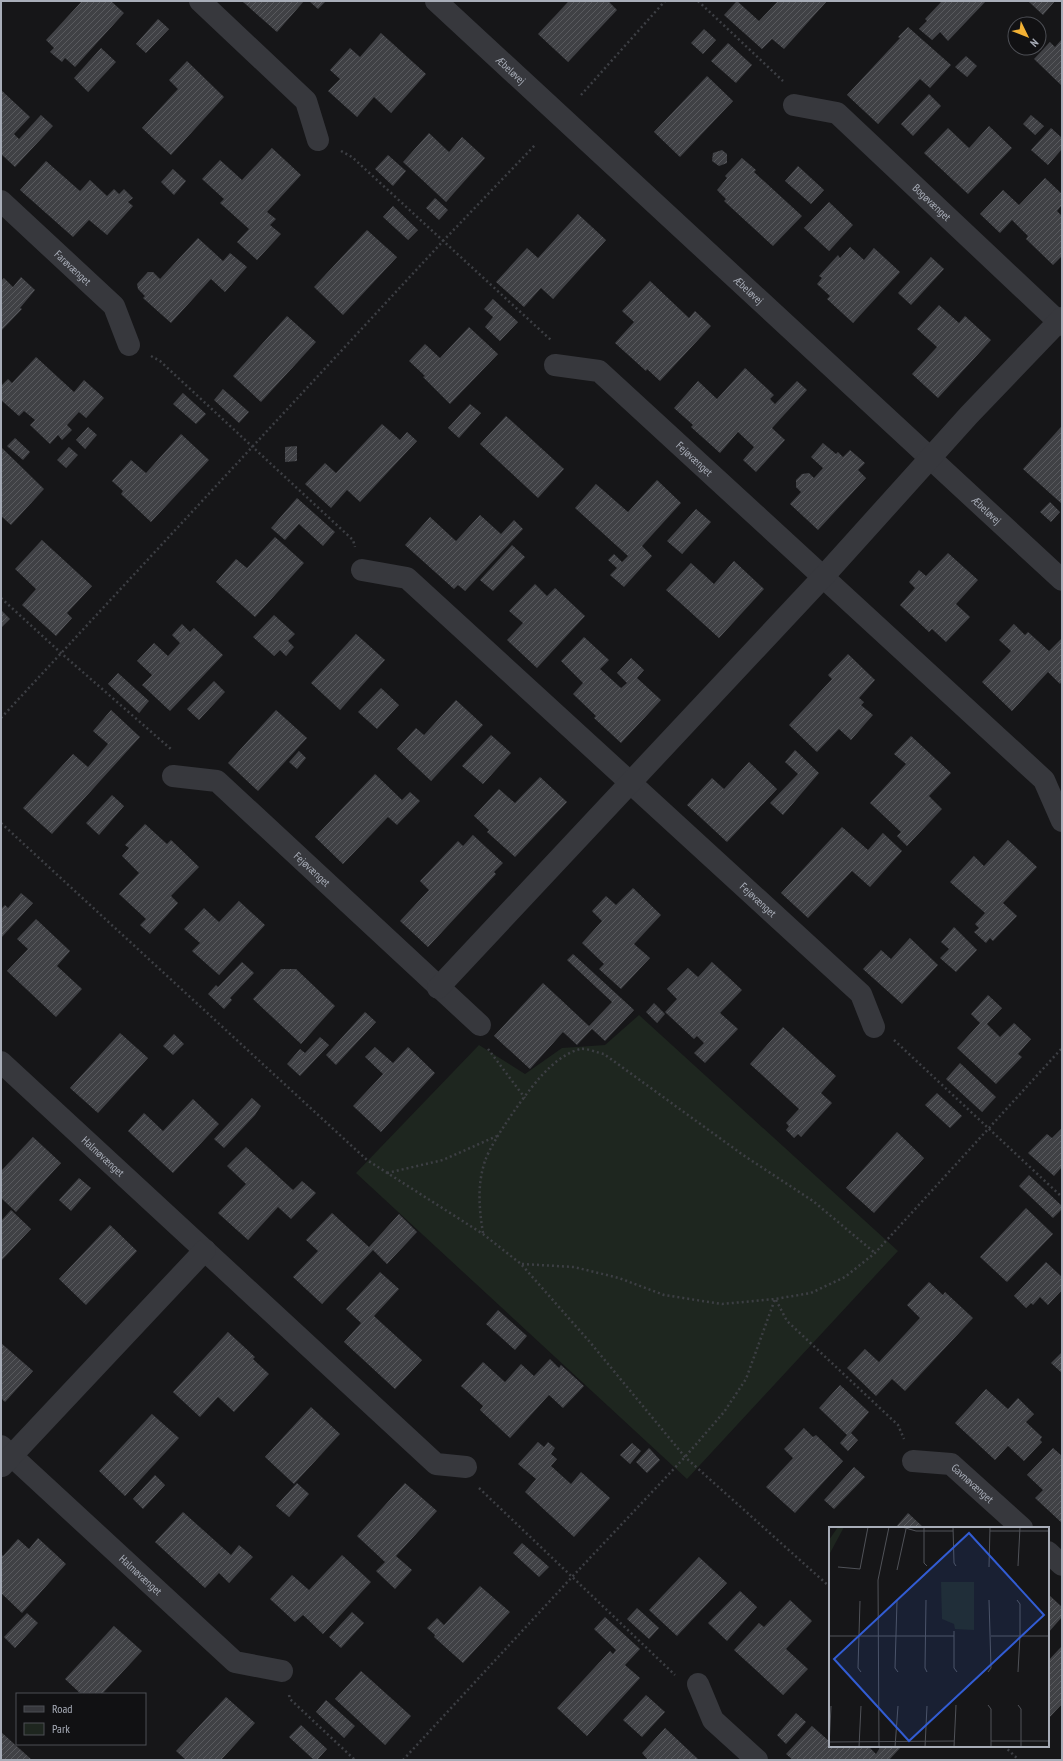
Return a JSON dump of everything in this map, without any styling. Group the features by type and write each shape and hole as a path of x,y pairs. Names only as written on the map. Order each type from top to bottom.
{"street":[{"path":"200,1 306,101 318,140"},
{"name":"Æbeløvej","path":"436,1 1062,580"},
{"name":"Bogøvænget","path":"794,106 837,113 1061,322 930,459"},
{"name":"Farøvænget","path":"1,201 114,306 130,344"},
{"name":"Fejøvænget","path":"555,365 599,371 1044,780 1062,821"},
{"path":"438,988 823,577 930,459"},
{"name":"Fejøvænget","path":"362,570 407,578 631,781 861,994 874,1027"},
{"name":"Fejøvænget","path":"173,776 218,781 438,988 480,1025"},
{"name":"Halmøvænget","path":"1,1062 436,1464 466,1467"},
{"name":"Halmøvænget","path":"205,1250 4,1456 235,1662 282,1672"},
{"name":"Gavnøvænget","path":"913,1461 951,1464 1021,1527"},
{"path":"1049,1553 1062,1565"},
{"path":"698,1684 713,1720 756,1760"}],"path":[{"path":"581,94 665,1"},
{"path":"698,1 785,83 794,106"},
{"path":"318,140 352,157 552,338 555,365"},
{"path":"1,718 444,240 536,144"},
{"path":"130,344 160,361 353,540 362,570"},
{"path":"1,598 61,653 174,751 173,776"},
{"path":"1,823 367,1160 483,1234 521,1264 589,1341 685,1457 829,1586"},
{"path":"480,1025 482,1042 524,1098"},
{"path":"874,1027 899,1043 1062,1197"},
{"path":"521,1264 574,1268 619,1278 664,1295 722,1304 775,1299 811,1293 845,1277 875,1253 1062,1048"},
{"path":"483,1234 479,1208 480,1184 485,1160 498,1135 546,1070 563,1057 581,1049 604,1054 743,1155 813,1201 875,1253"},
{"path":"387,1173 443,1160 498,1135"},
{"path":"403,1760 685,1457 724,1412 746,1379 775,1299"},
{"path":"775,1299 787,1321 898,1425 913,1461"},
{"path":"466,1467 480,1490 673,1674 698,1684"},
{"path":"282,1672 290,1699 355,1760"},
{"path":"1005,1747 1019,1760"}],"green space":[{"path":"639,1015 898,1251 687,1479 356,1173 479,1045 525,1074 562,1048 605,1045"}],"building":[{"path":"82,1 111,1 124,13 75,67 65,58 62,62 50,52 54,48 46,40"},
{"path":"242,1 304,1 277,32"},
{"path":"309,1 326,1 318,9"},
{"path":"569,1 608,1 617,10 568,62 538,34"},
{"path":"737,1 759,21 778,1 827,1 784,49 772,39 762,49 724,15"},
{"path":"942,1 986,1 948,41 940,32 932,40 919,29 927,21 925,19"},
{"path":"1028,1 1055,1 1043,15"},
{"path":"158,19 169,29 146,53 136,44"},
{"path":"908,27 951,65 930,88 920,79 878,124 847,95 900,38 898,37"},
{"path":"704,29 716,40 703,54 691,43"},
{"path":"381,33 426,74 391,113 374,97 357,117 328,91 340,79 330,70 350,48 360,57"},
{"path":"1062,39 1062,86 1034,59 1037,56 1047,56 1047,45 1050,42 1055,47"},
{"path":"728,43 752,65 736,83 711,61"},
{"path":"101,48 116,62 88,92 74,78"},
{"path":"966,56 977,66 967,77 955,67"},
{"path":"187,61 224,97 171,155 142,128 178,89 169,80"},
{"path":"707,76 733,101 680,157 654,132"},
{"path":"1,90 30,117 14,134 19,139 41,115 53,126 15,167 1,154"},
{"path":"929,94 941,106 913,136 901,124"},
{"path":"1031,115 1044,126 1035,135 1023,124"},
{"path":"989,126 1012,148 968,194 924,153 948,128 969,148"},
{"path":"1051,128 1062,138 1062,149 1048,165 1031,150"},
{"path":"429,133 449,152 462,137 485,158 446,202 403,162"},
{"path":"272,148 301,175 267,212 276,219 270,225 281,234 257,260 237,242 249,229 220,203 224,199 202,179 220,160 242,180"},
{"path":"722,150 727,154 727,163 719,166 712,161 713,153"},
{"path":"388,155 406,171 393,186 375,169"},
{"path":"742,158 756,170 754,172 802,216 773,246 724,201 726,199 717,190 727,178 725,176"},
{"path":"46,161 80,191 90,180 107,196 114,189 119,194 124,189 133,198 128,202 133,206 107,235 89,220 73,237 20,190"},
{"path":"798,166 824,190 811,204 785,181"},
{"path":"173,169 186,181 174,195 161,182"},
{"path":"1045,178 1062,194 1062,205 1057,211 1062,216 1062,256 1053,265 1026,239 1028,236 1012,220 1000,233 980,214 1003,190 1019,205"},
{"path":"435,198 448,210 439,220 426,208"},
{"path":"829,202 853,225 829,251 804,228"},
{"path":"393,206 418,230 408,240 383,217"},
{"path":"578,214 606,240 553,299 541,288 524,307 496,282 527,248 538,258"},
{"path":"367,230 397,257 343,315 314,287"},
{"path":"198,238 223,261 230,253 247,267 225,292 211,279 171,323 143,298 145,296 138,289 137,284 148,272 153,272 160,279"},
{"path":"850,247 864,260 874,248 900,272 853,323 827,299 830,296 817,284 822,278 819,276 838,255 840,258"},
{"path":"931,257 944,269 911,305 898,293"},
{"path":"21,277 35,290 20,308 22,309 1,331 1,281 4,278 13,287"},
{"path":"650,281 689,318 695,311 711,326 660,381 647,369 646,371 615,343 634,322 622,311"},
{"path":"493,299 518,322 500,341 485,327 493,317 484,309"},
{"path":"939,305 959,323 965,316 991,340 938,398 912,374 937,347 917,329"},
{"path":"287,316 316,342 261,402 233,376"},
{"path":"469,327 498,354 450,404 423,377 425,376 409,361 425,344 440,358"},
{"path":"36,357 74,392 84,380 104,398 86,418 79,412 67,425 72,430 62,440 58,435 50,444 30,425 35,420 24,411 19,416 1,400 1,386 8,379 12,383"},
{"path":"745,368 774,395 770,399 775,404 797,381 807,390 772,428 785,440 756,472 743,460 754,447 738,432 720,453 691,427 693,425 674,408 698,381 717,399"},
{"path":"223,389 249,412 239,423 214,400"},
{"path":"183,393 206,414 196,424 173,404"},
{"path":"470,404 481,413 459,438 448,428"},
{"path":"506,416 564,469 538,498 480,444"},
{"path":"382,424 400,440 407,432 417,441 360,502 347,490 331,508 305,484 325,463 336,473"},
{"path":"1062,426 1062,504 1023,469"},
{"path":"88,427 97,435 85,449 76,440"},
{"path":"181,434 209,460 151,522 121,494 123,491 112,481 131,460 146,473"},
{"path":"15,438 30,452 23,460 7,446"},
{"path":"823,443 836,454 838,452 843,457 850,450 865,463 858,470 866,478 818,530 790,504 801,492 796,487 796,480 802,474 809,473 814,478 823,468 811,457"},
{"path":"297,446 297,461 285,462 285,447"},
{"path":"1,447 44,489 11,525 1,516"},
{"path":"69,447 78,455 66,468 57,460"},
{"path":"657,480 681,503 642,546 652,556 624,587 610,575 617,568 608,560 614,554 622,562 628,556 575,508 596,484 628,512"},
{"path":"297,498 335,532 323,546 299,524 285,540 271,528"},
{"path":"1050,502 1060,512 1051,522 1040,512"},
{"path":"696,509 711,522 682,554 667,541"},
{"path":"480,515 501,534 514,520 523,529 465,591 458,585 454,589 405,545 430,517 456,541"},
{"path":"275,537 304,563 255,617 216,582 236,559 247,568"},
{"path":"42,540 92,586 67,613 72,618 56,636 22,605 36,589 15,569"},
{"path":"512,545 525,557 493,591 480,580"},
{"path":"948,553 978,580 956,604 970,617 946,642 932,629 929,632 900,605 915,588 909,582 919,570 926,576"},
{"path":"734,561 764,589 719,638 666,590 691,563 714,584"},
{"path":"535,584 547,596 555,588 585,616 537,668 507,640 523,623 509,611"},
{"path":"1,610 10,619 1,628"},
{"path":"274,615 295,634 288,641 294,647 286,656 280,650 274,656 253,637"},
{"path":"182,624 190,632 194,628 223,655 170,711 142,685 152,675 137,661 154,643 168,656 180,643 172,635"},
{"path":"1014,624 1025,635 1028,632 1049,651 1062,638 1062,681 1060,684 1048,672 1012,711 982,682 1011,651 999,640"},
{"path":"356,634 385,660 340,710 311,683"},
{"path":"584,637 609,660 600,669 621,688 627,683 617,673 631,658 644,670 637,678 661,700 621,743 594,718 596,716 573,694 583,683 561,661"},
{"path":"848,654 875,680 859,698 864,702 861,705 873,715 851,740 839,729 817,752 789,725 832,679 828,675"},
{"path":"118,673 149,701 139,713 108,684"},
{"path":"214,681 225,692 199,720 187,709"},
{"path":"381,688 399,705 377,729 358,712"},
{"path":"456,700 483,725 431,781 397,749 416,728 424,735"},
{"path":"111,710 140,737 52,834 23,808 73,754 88,767 108,744 93,731"},
{"path":"276,710 307,738 258,791 228,763"},
{"path":"491,735 511,753 483,784 462,766"},
{"path":"911,736 951,773 929,796 942,809 907,846 897,836 901,832 870,803 906,764 894,754"},
{"path":"795,750 819,773 783,815 770,803 798,774 785,762"},
{"path":"299,751 306,758 297,769 289,762"},
{"path":"749,762 777,789 727,842 687,805 712,778 724,789"},
{"path":"375,774 402,800 410,792 420,801 397,825 388,817 343,864 315,837"},
{"path":"540,777 567,802 515,857 487,832 489,830 474,816 499,789 515,803"},
{"path":"112,795 124,806 99,835 86,823"},
{"path":"145,824 167,844 171,840 199,867 171,896 178,903 150,934 140,925 146,919 119,894 139,873 122,856 129,848 125,845"},
{"path":"842,827 868,850 883,833 902,851 870,887 852,871 808,918 781,893"},
{"path":"473,835 503,863 494,872 496,874 428,947 400,921 429,890 420,881 458,841 463,846"},
{"path":"1008,840 1037,867 1003,903 1017,916 993,941 990,938 986,943 974,932 979,928 975,924 985,913 950,882 974,856 984,866"},
{"path":"633,888 661,915 634,944 650,958 621,989 599,969 604,964 582,943 602,921 592,911 606,896 616,905"},
{"path":"21,893 33,903 1,938 1,909 5,905 8,908"},
{"path":"239,901 265,925 219,975 192,951 200,943 184,929 204,908 219,922"},
{"path":"36,919 70,951 57,966 82,989 56,1017 7,971 28,949 17,939"},
{"path":"954,927 977,950 956,972 940,958 949,949 941,942"},
{"path":"910,938 938,965 902,1004 863,969 881,950 891,959"},
{"path":"573,954 634,1010 605,1041 592,1029 577,1045 563,1032 530,1069 494,1036 543,983 589,1026 612,1002 567,960"},
{"path":"242,962 254,973 230,998 232,1000 224,1009 208,994 216,985 218,987"},
{"path":"712,962 742,990 720,1013 738,1029 705,1063 694,1053 704,1043 697,1036 694,1039 665,1012 677,999 667,989 688,968 698,977"},
{"path":"281,969 296,969 335,1006 301,1044 253,999"},
{"path":"988,995 1002,1008 987,1024 1000,1037 1014,1023 1031,1039 1018,1054 1022,1057 996,1084 957,1048 980,1023 971,1014"},
{"path":"654,1003 665,1014 657,1023 646,1012"},
{"path":"365,1012 376,1022 336,1065 326,1055"},
{"path":"783,1027 836,1076 821,1093 832,1103 801,1137 798,1134 794,1138 786,1130 789,1126 786,1123 799,1109 750,1064"},
{"path":"120,1033 148,1058 98,1113 70,1088"},
{"path":"174,1034 184,1044 173,1055 163,1046"},
{"path":"320,1037 329,1045 300,1076 287,1064 300,1049 305,1053"},
{"path":"375,1047 393,1063 408,1047 435,1073 381,1132 353,1106 383,1074 365,1057"},
{"path":"960,1063 996,1097 982,1112 946,1079"},
{"path":"937,1093 962,1116 950,1128 925,1105"},
{"path":"252,1098 261,1106 255,1115 224,1148 214,1139"},
{"path":"193,1099 219,1124 173,1173 128,1131 144,1113 163,1131"},
{"path":"1062,1128 1062,1167 1054,1176 1028,1153 1047,1134 1052,1138"},
{"path":"897,1132 924,1158 874,1213 846,1188"},
{"path":"33,1137 61,1163 16,1212 1,1198 1,1171"},
{"path":"246,1147 293,1190 302,1181 316,1193 291,1219 278,1207 248,1240 218,1213 246,1184 227,1166"},
{"path":"1029,1175 1062,1206 1062,1209 1053,1218 1019,1186"},
{"path":"79,1178 91,1188 71,1211 59,1200"},
{"path":"1026,1208 1053,1234 1007,1282 980,1257"},
{"path":"11,1210 31,1229 1,1261 1,1221"},
{"path":"332,1213 369,1247 399,1214 417,1232 387,1264 373,1250 322,1304 293,1277 318,1251 306,1240"},
{"path":"110,1225 137,1251 86,1305 59,1279"},
{"path":"1046,1262 1062,1277 1062,1290 1048,1305 1040,1297 1033,1305 1031,1303 1026,1308 1014,1296"},
{"path":"380,1272 399,1289 374,1316 422,1360 395,1389 344,1342 361,1323 346,1309"},
{"path":"929,1282 943,1295 945,1292 973,1318 905,1391 892,1379 876,1396 847,1368 865,1349 879,1362 920,1318 907,1305"},
{"path":"498,1310 527,1336 515,1350 486,1324"},
{"path":"228,1332 255,1357 253,1359 269,1374 234,1412 218,1397 200,1417 173,1392"},
{"path":"1,1343 33,1371 5,1402 1,1398"},
{"path":"1062,1352 1062,1373 1051,1363"},
{"path":"550,1359 559,1368 561,1365 584,1386 563,1408 549,1395 510,1438 480,1410 483,1406 461,1386 483,1362 505,1382 521,1364 534,1376"},
{"path":"840,1385 869,1412 851,1433 858,1440 848,1451 840,1443 847,1435 819,1408"},
{"path":"986,1389 1008,1409 1018,1398 1034,1414 1026,1422 1042,1437 1040,1440 1042,1442 1024,1461 1008,1446 995,1460 955,1423"},
{"path":"311,1407 340,1434 294,1484 265,1457"},
{"path":"152,1414 179,1438 125,1496 99,1471"},
{"path":"804,1428 813,1437 816,1435 843,1461 795,1513 766,1487 793,1458 784,1449"},
{"path":"538,1442 544,1447 548,1442 555,1448 551,1454 557,1459 551,1466 571,1484 581,1472 610,1498 574,1537 525,1492 536,1479 518,1464"},
{"path":"632,1443 641,1451 630,1464 620,1455"},
{"path":"649,1448 660,1460 647,1473 636,1462"},
{"path":"1053,1448 1062,1456 1062,1523 1035,1498 1043,1490 1027,1475"},
{"path":"854,1467 865,1477 834,1509 824,1500"},
{"path":"155,1475 165,1485 143,1509 133,1499"},
{"path":"297,1483 309,1494 289,1517 276,1506"},
{"path":"405,1483 437,1511 396,1556 412,1570 395,1589 376,1571 385,1562 357,1536"},
{"path":"183,1512 231,1555 239,1545 253,1557 229,1583 219,1573 205,1588 155,1542"},
{"path":"908,1513 923,1527 896,1527"},
{"path":"38,1538 66,1564 22,1613 1,1593 1,1554 3,1556 18,1539 29,1549"},
{"path":"522,1543 549,1567 539,1577 513,1553"},
{"path":"342,1555 371,1582 323,1634 303,1615 295,1622 270,1599 292,1575 309,1590"},
{"path":"699,1557 727,1583 677,1636 649,1610"},
{"path":"480,1586 510,1612 463,1663 434,1637 435,1635 427,1628 437,1618 444,1625"},
{"path":"740,1591 757,1607 727,1641 708,1623"},
{"path":"1049,1595 1062,1607 1062,1617 1049,1632"},
{"path":"790,1600 812,1621 786,1649 808,1669 783,1695 734,1650 759,1623 764,1627"},
{"path":"637,1608 659,1628 649,1639 627,1619"},
{"path":"352,1612 364,1623 341,1648 329,1637"},
{"path":"27,1613 38,1623 15,1648 4,1637"},
{"path":"605,1617 640,1649 625,1665 640,1678 587,1736 557,1708 610,1651 613,1654 616,1650 594,1629"},
{"path":"114,1626 142,1651 103,1693 80,1693 65,1679"},
{"path":"1061,1647 1062,1704 1049,1718 1049,1660"},
{"path":"361,1671 411,1716 385,1745 335,1699"},
{"path":"646,1695 665,1712 642,1737 623,1720"},
{"path":"226,1697 255,1723 221,1760 186,1760 176,1751"},
{"path":"326,1700 355,1726 344,1738 316,1712"},
{"path":"796,1713 806,1722 786,1744 777,1735"},
{"path":"301,1725 327,1749 317,1760 314,1760 289,1737"},
{"path":"812,1726 829,1741 829,1747 869,1747 876,1754 880,1747 901,1747 889,1760 793,1760 786,1754"},
{"path":"665,1728 699,1760 648,1760 642,1753"},
{"path":"1,1732 32,1760 1,1760"}]}
